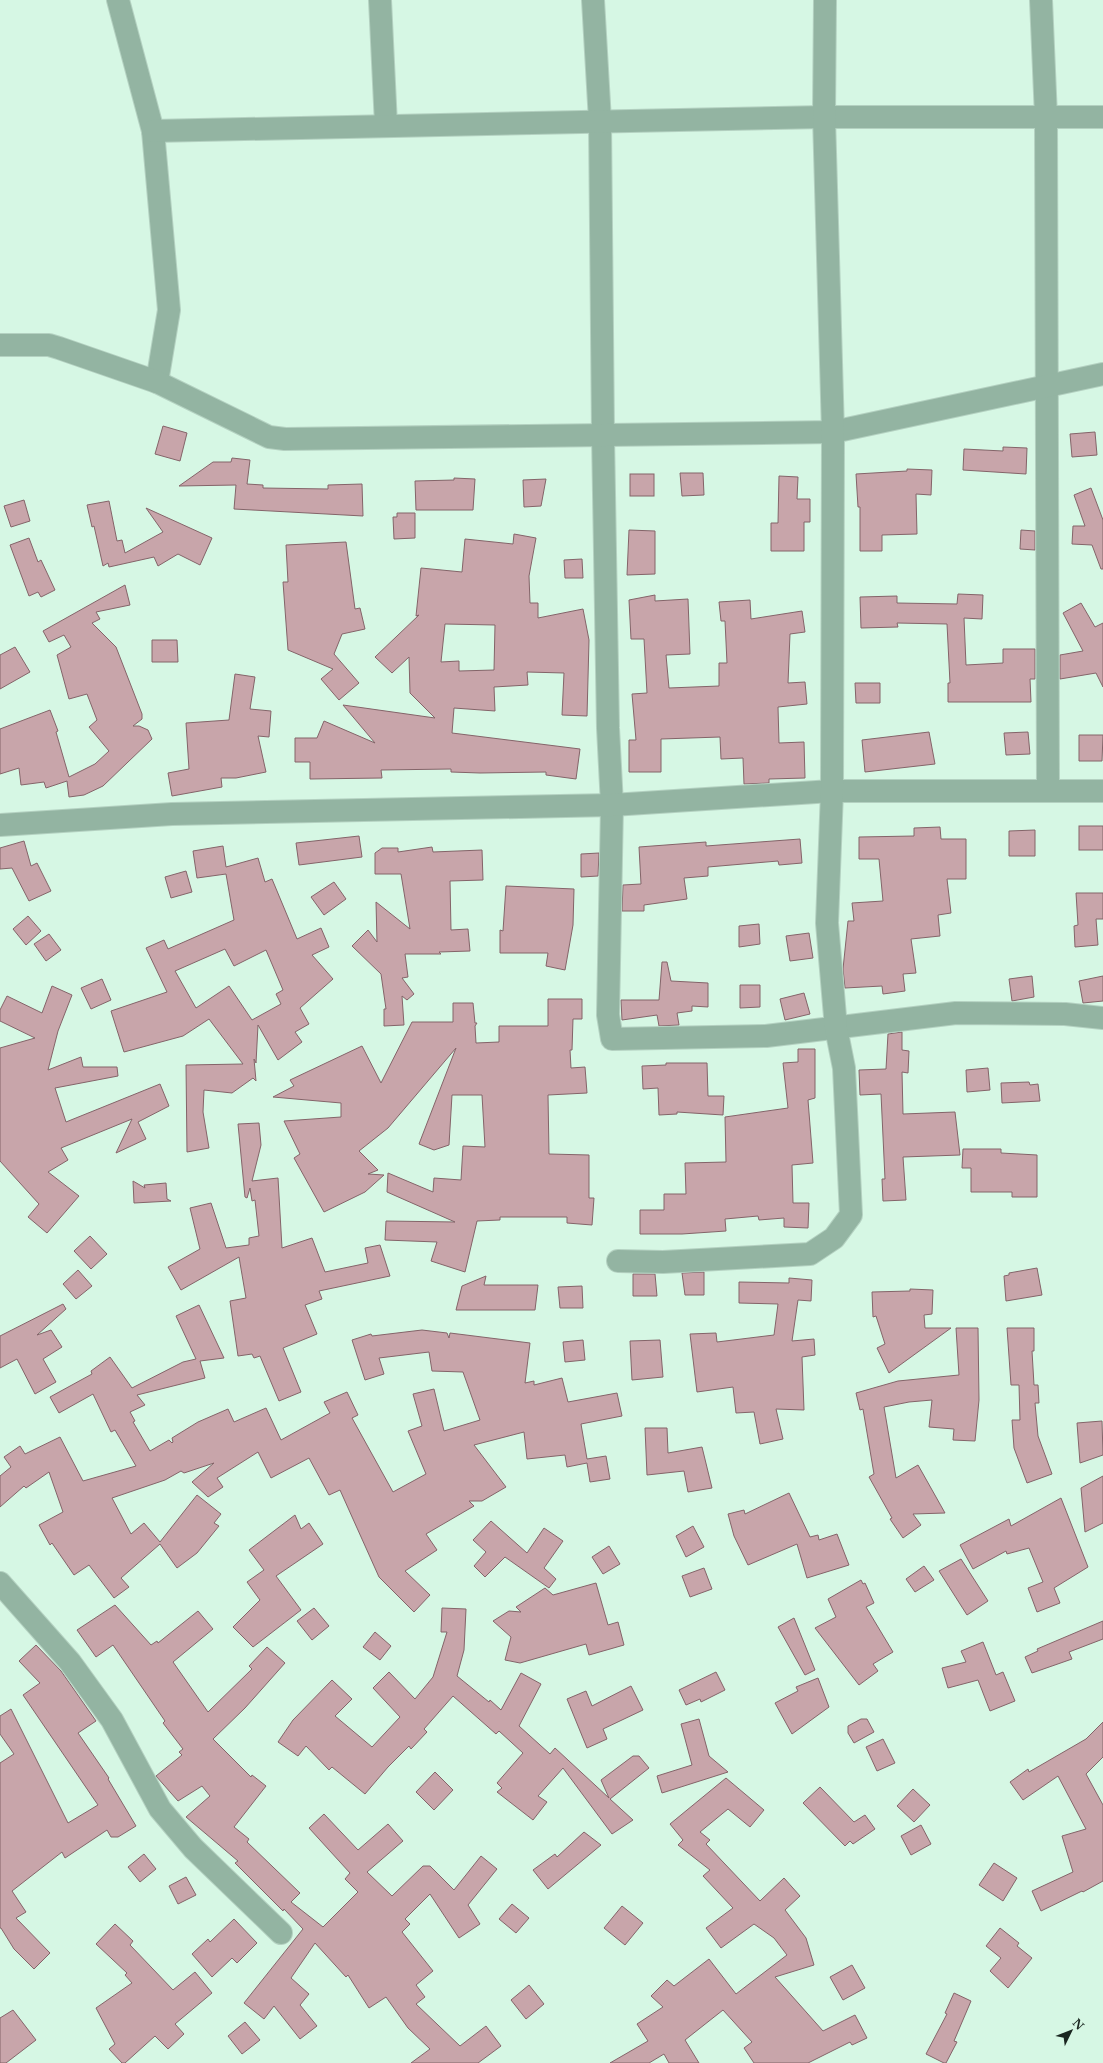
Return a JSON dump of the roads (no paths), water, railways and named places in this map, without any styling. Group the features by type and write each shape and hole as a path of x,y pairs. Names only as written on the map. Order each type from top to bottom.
{"street":[{"path":"118,0 153,131 170,310 157,382"},
{"path":"380,0 386,125"},
{"path":"593,0 600,121 608,728 612,805 608,1015 612,1039 766,1036 956,1013 1065,1014 1103,1018"},
{"path":"618,1261 663,1262 810,1254 834,1238 851,1215 844,1068 836,1028 827,923 832,791 833,432 824,117 825,0"},
{"path":"1041,0 1046,117 1048,790"},
{"path":"153,131 824,117 1103,117"},
{"path":"0,345 48,346 157,382 269,437 285,439 833,432 1103,374"},
{"path":"0,825 172,814 612,805 832,791 1103,791"},
{"path":"0,1583 70,1662 112,1720 160,1809 193,1848 280,1933"}]}
